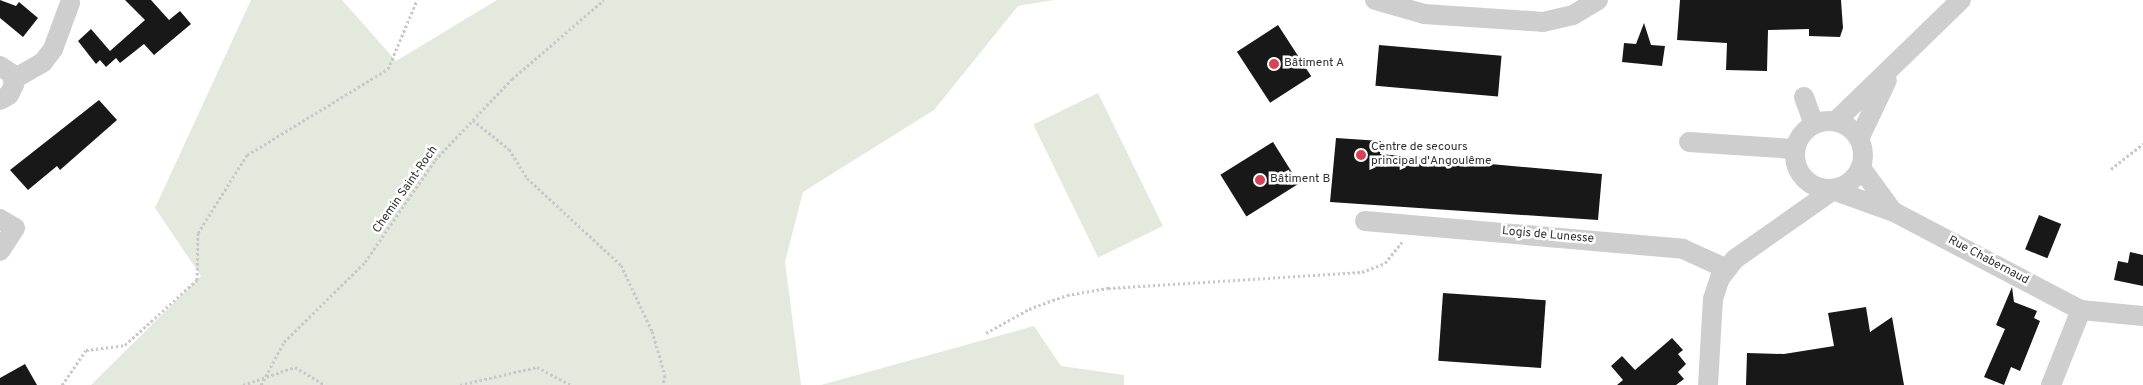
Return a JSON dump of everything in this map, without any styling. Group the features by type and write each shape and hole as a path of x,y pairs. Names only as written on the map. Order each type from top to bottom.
{"street":[{"path":"1375,0 1424,14 1542,22 1573,15 1598,0"},
{"path":"1799,215 1804,180 1794,149 1805,130 1814,124 1836,121 1894,67 1961,0"},
{"path":"0,100 12,90 7,73 43,62 53,49 70,1"},
{"path":"1894,67 1859,139 1861,168 1894,212"},
{"path":"1804,96 1814,124"},
{"path":"1836,121 1859,139"},
{"path":"1689,142 1794,149"},
{"path":"1708,385 1713,299 1727,269 1833,190 1849,184 1861,168"},
{"path":"1804,180 1833,190"},
{"name":"Rue Chabernaud","path":"1833,190 1894,212 2081,310 2143,316"},
{"path":"0,220 15,228 0,251"},
{"name":"Logis de Lunesse","path":"1365,222 1683,249 1727,269"},
{"path":"2051,385 2081,310"}],"path":[{"path":"62,385 86,350 125,345 197,280 198,233 247,155 388,69 417,0"},
{"name":"Chemin Saint-Roch","path":"261,385 284,342 365,262 435,160 512,80 604,0"},
{"path":"473,120 509,149 527,178 621,265 652,331 665,374 663,385"},
{"path":"2110,169 2143,144"},
{"path":"986,333 1036,306 1108,288 1362,272 1395,254 1414,225"},
{"path":"243,385 295,367 325,385"},
{"path":"460,385 537,368 571,385"}],"shaded area":[{"path":"251,0 342,0 396,61 497,0 1054,0 1018,6 934,110 803,192 785,262 801,385 91,385 201,276 155,208"},
{"path":"1098,93 1163,226 1098,258 1033,125"},
{"path":"1034,326 1061,366 1124,375 1124,385 821,385"}],"building":[{"path":"0,0 16,6 19,2 38,18 23,37 0,18"},
{"path":"125,0 151,0 169,20 180,11 191,24 154,55 144,44 120,63 116,58 106,67 100,60 96,64 78,41 91,29 110,51 145,20"},
{"path":"1680,0 1841,0 1843,28 1840,37 1809,36 1809,29 1768,30 1767,71 1726,70 1727,43 1677,40"},
{"path":"1644,23 1651,45 1665,46 1662,66 1622,62 1624,43 1636,44"},
{"name":"Bâtiment A","path":"1278,25 1311,76 1270,103 1237,52"},
{"path":"1379,45 1502,56 1498,97 1375,86"},
{"path":"99,100 117,120 60,170 57,166 28,190 10,170"},
{"path":"1336,138 1381,141 1380,154 1602,174 1598,220 1330,202"},
{"name":"Bâtiment B","path":"1273,142 1299,184 1246,216 1220,175"},
{"path":"2039,215 2061,224 2047,258 2025,249"},
{"path":"2130,252 2143,255 2143,286 2114,280 2118,261 2128,263"},
{"path":"2012,287 2014,302 2037,311 2034,318 2040,321 2020,371 2011,367 2004,385 1984,377 2005,329 1996,325"},
{"path":"1443,293 1546,300 1541,368 1438,361"},
{"path":"1866,307 1870,332 1892,317 1904,385 1746,385 1747,353 1784,354 1834,346 1828,313"},
{"path":"1672,338 1683,350 1678,354 1686,364 1678,372 1684,379 1676,385 1617,385 1623,380 1611,366 1622,356 1635,370"},
{"path":"25,364 37,385 0,385 0,378"}],"place":[{"name":"Bâtiment A","path":"1274,64"},
{"name":"Centre de secours principal d'Angoulême","path":"1361,155"},
{"name":"Bâtiment B","path":"1260,180"}]}
